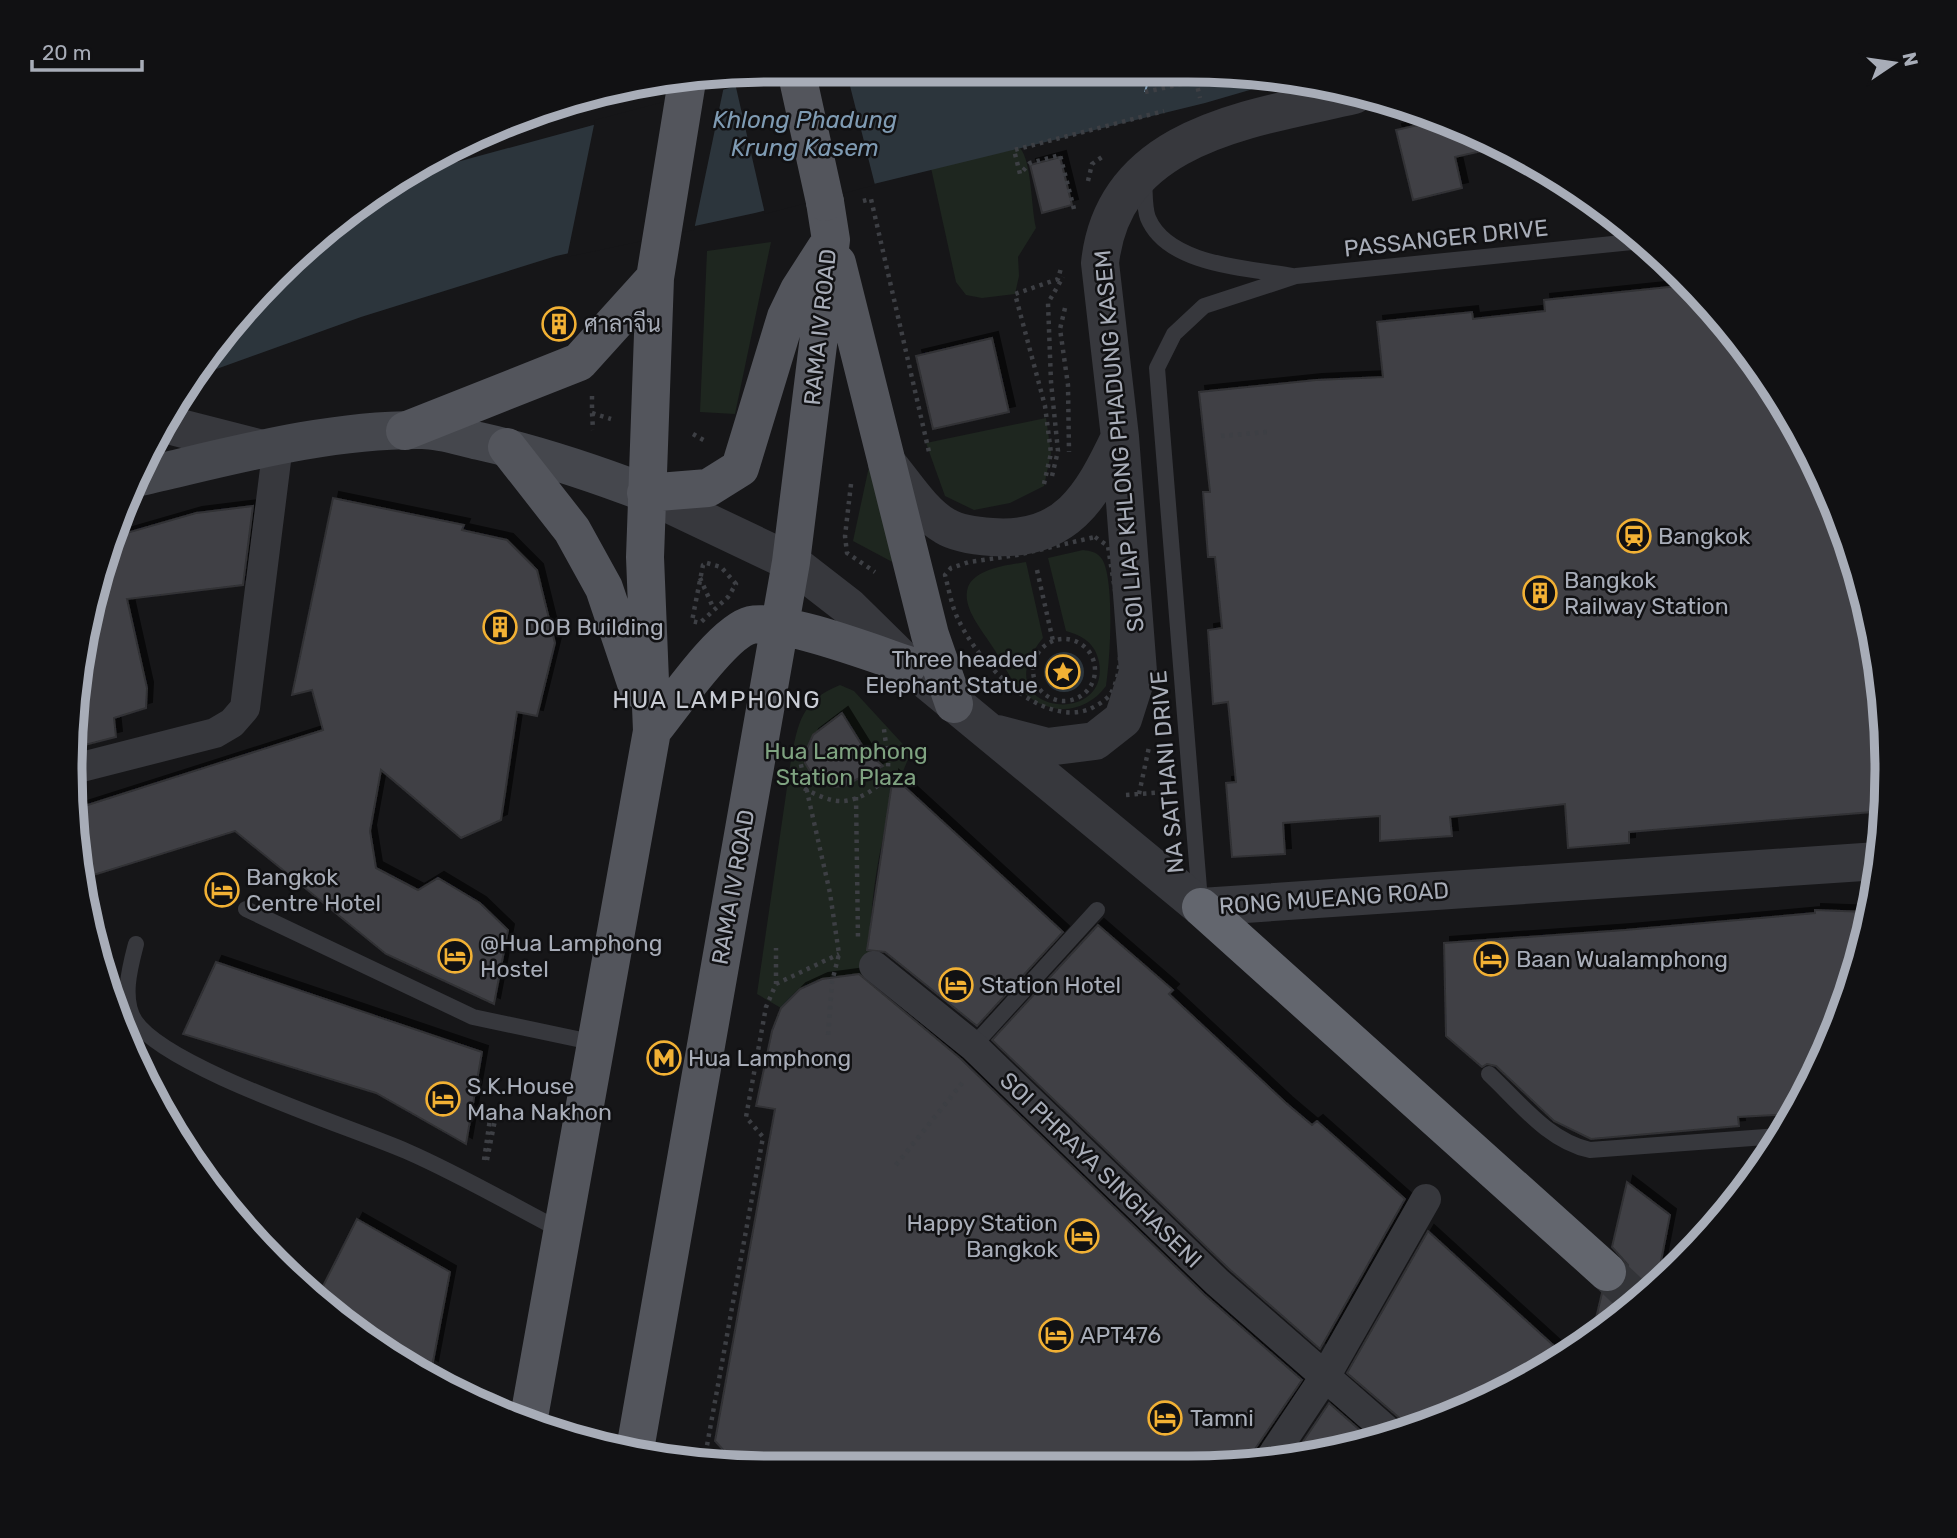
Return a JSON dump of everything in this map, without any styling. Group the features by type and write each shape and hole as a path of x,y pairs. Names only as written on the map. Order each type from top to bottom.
{"highway":[{"path":"1201,907 1607,1272"}],"main road":[{"name":"RAMA IV ROAD","path":"636,1443 791,562 831,240 841,202 800,82"},
{"path":"530,1412 652,731 645,557 657,265 686,87"},
{"path":"831,240 930,635 954,704"},
{"path":"149,475 270,447 405,431 434,431 583,468 646,493 708,488 740,468 786,317 799,290 831,240"},
{"path":"405,431 579,362 657,265"},
{"path":"507,447 572,530 604,589 652,731"},
{"path":"652,731 717,649 750,625 779,627 908,665"}],"street":[{"name":"SOI LIAP KHLONG PHADUNG KASEM","path":"988,731 1047,747 1095,741 1123,719 1138,672 1120,437 1100,264 1103,235 1113,213 1143,173 1172,149 1207,132 1256,117 1337,99"},
{"path":"82,767 215,733 232,723 245,708 270,447 174,426"},
{"path":"887,463 945,526 971,535 1020,538 1051,529 1078,507 1101,477 1120,437"},
{"name":"RONG MUEANG ROAD","path":"646,493 791,562 849,607 908,665 954,704 1201,907 1869,862"},
{"name":"SOI PHRAYA SINGHASENI","path":"866,955 978,1051 1217,1282 1382,1427"},
{"path":"1276,1450 1326,1375 1426,1199"}],"lane":[{"name":"PASSANGER DRIVE","path":"1143,173 1148,218 1166,242 1201,260 1296,276"},
{"name":"PASSANGER DRIVE","path":"1158,382 1157,368 1174,334 1204,306 1296,276 1628,242"},
{"name":"NA SATHANI DRIVE","path":"1158,382 1201,907"},
{"path":"246,909 473,1017 596,1043"},
{"path":"978,1051 1097,910"},
{"path":"136,944 127,984 135,1020 167,1051 222,1077 408,1152 563,1231"},
{"path":"1489,1074 1557,1138 1571,1146 1590,1150 1768,1137"}],"path":[{"path":"1145,92 1191,82"},
{"path":"1196,82 1201,104 1205,103"},
{"path":"1081,205 1078,216 1060,155 1030,163 1020,174 1014,150 1168,111"},
{"path":"1087,184 1093,164"},
{"path":"841,202 871,199 922,431 934,464"},
{"path":"1033,491 1044,486 1051,453 1045,406 1015,294 1058,279 1065,255"},
{"path":"1048,494 1058,451 1051,382 1048,303 1065,269"},
{"path":"1066,298 1060,329 1068,393 1068,457"},
{"path":"592,413 593,430"},
{"path":"1221,436 1267,432"},
{"path":"1095,537 1108,546 1118,618 1119,671 1110,695 1094,707 1074,715 1052,712 1017,692 958,621 945,575 951,568 969,562 1033,551 1095,537"},
{"path":"1033,551 1053,640"},
{"path":"707,563 721,567 736,584 729,597 714,610 700,623 692,621 703,565 707,563"},
{"path":"700,577 714,610"},
{"path":"1053,640 1073,640 1089,652 1094,661 1093,681 1080,697 1060,701 1050,698 1035,683 1034,663 1044,646 1053,640"},
{"path":"797,784 806,790 842,802 881,784 888,769 884,729"},
{"path":"799,756 830,893 839,954 832,982 828,1037"},
{"path":"1114,796 1167,792"},
{"path":"856,797 866,955"},
{"path":"706,1452 764,1137 746,1117 766,1006 776,984 776,948"},
{"path":"776,984 839,954"},
{"path":"896,1165 978,1051"},
{"path":"483,1173 493,1120"}],"green space":[{"path":"1020,148 1027,163 1036,228 1018,257 1019,276 1015,294 982,298 966,295 956,282 931,168"},
{"path":"771,242 735,414 700,412 707,251"},
{"path":"1046,418 1051,453 1044,486 1010,503 974,510 945,496 926,443"},
{"path":"873,448 898,565 853,541"},
{"path":"1083,550 1094,552 1102,559 1109,584 1110,640 1106,686 1097,696 1075,708 1051,708 1028,697 1011,678 970,611 968,587 985,572 1026,562 1043,638 1028,663 1027,683 1037,696 1052,703 1070,704 1087,697 1097,684 1099,662 1095,650 1087,641 1066,631 1048,558"},
{"name":"Hua Lamphong Station Plaza","path":"840,685 854,691 911,753 892,805 878,862 871,921 870,977 843,977 821,981 802,991 781,1008 757,994 791,760 796,734 804,714 817,698"}],"water":[{"name":"Khlong Phadung Krung Kasem","path":"1188,82 1262,87 1205,103 755,213 556,256 361,317 209,372 253,316 283,283 316,253 387,198 439,167 747,83"},
{"path":"1064,652 1078,658 1084,672 1078,686 1064,692 1050,686 1044,672 1050,658"}],"pier":[{"path":"849,82 875,185 765,214 735,84"},
{"path":"724,86 694,230 567,257 595,120"}],"building":[{"path":"1422,124 1486,150 1455,157 1462,188 1413,200 1396,130"},
{"path":"1060,157 1072,205 1042,213 1030,165"},
{"name":"Bangkok Railway Station","path":"1677,286 1733,351 1759,387 1804,465 1838,548 1851,591 1869,679 1875,769 1873,812 1629,832 1629,843 1568,848 1565,804 1450,817 1452,836 1380,841 1380,816 1283,823 1285,854 1232,857 1226,783 1236,782 1228,702 1213,704 1208,630 1222,628 1215,557 1208,557 1203,492 1210,492 1199,392 1316,380 1383,377 1377,322 1472,312 1473,319 1545,311 1544,300"},
{"path":"992,338 1009,412 933,429 916,356"},
{"path":"333,498 464,525 462,530 507,540 537,570 555,643 537,716 517,712 501,820 461,838 381,770 370,831 376,868 418,890 438,878 480,903 508,930 494,1004 386,954 235,831 91,876 84,806 323,730 312,690 292,695"},
{"path":"253,506 243,585 127,599 147,688 146,708 114,718 116,737 83,745 88,679 95,635 125,534 196,513"},
{"path":"842,713 865,750 883,766 844,786 834,787 815,780 805,763 805,753 813,735"},
{"path":"893,776 1063,932 977,1026 885,952 867,950"},
{"path":"1815,910 1860,912 1838,990 1822,1032 1781,1115 1738,1117 1739,1126 1591,1139 1554,1121 1496,1066 1487,1064 1482,1067 1446,1036 1444,943 1815,913"},
{"path":"1098,925 1173,990 1169,994 1286,1103 1312,1125 1317,1121 1405,1199 1320,1349 1229,1269 992,1040"},
{"path":"216,962 482,1052 466,1144 376,1093 183,1034"},
{"path":"859,974 961,1059 1205,1295 1302,1380 1255,1452 1188,1456 769,1456 727,1454 715,1441 775,1109 756,1106 772,1031 781,1008 800,989 822,979"},
{"path":"1627,1182 1670,1215 1660,1268 1595,1322 1602,1293 1614,1292 1623,1287 1628,1277 1628,1265 1612,1247"},
{"path":"357,1219 450,1272 432,1367 377,1333 321,1289"},
{"path":"1428,1231 1557,1348 1492,1385 1403,1421 1347,1373"},
{"path":"1329,1403 1363,1433 1322,1443 1300,1447"}],"ferry route":[{"path":"1145,92 1148,82"}],"tunnel":[{"path":"1607,1272 1630,1294"}],"place":[{"name":"ศาลาจีน","path":"559,324"},
{"name":"Bangkok","path":"1634,536"},
{"name":"Bangkok Railway Station","path":"1540,593"},
{"name":"DOB Building","path":"500,627"},
{"name":"Three headed Elephant Statue","path":"1063,672"},
{"name":"Bangkok Centre Hotel","path":"222,890"},
{"name":"@Hua Lamphong Hostel","path":"455,956"},
{"name":"Baan Wualamphong","path":"1491,959"},
{"name":"Station Hotel","path":"956,985"},
{"name":"Hua Lamphong","path":"664,1058"},
{"name":"S.K.House Maha Nakhon","path":"443,1099"},
{"name":"Happy Station Bangkok","path":"1082,1236"},
{"name":"APT476","path":"1056,1335"},
{"name":"Tamni","path":"1165,1418"}],"district":[{"name":"HUA LAMPHONG","path":"717,700"}]}
